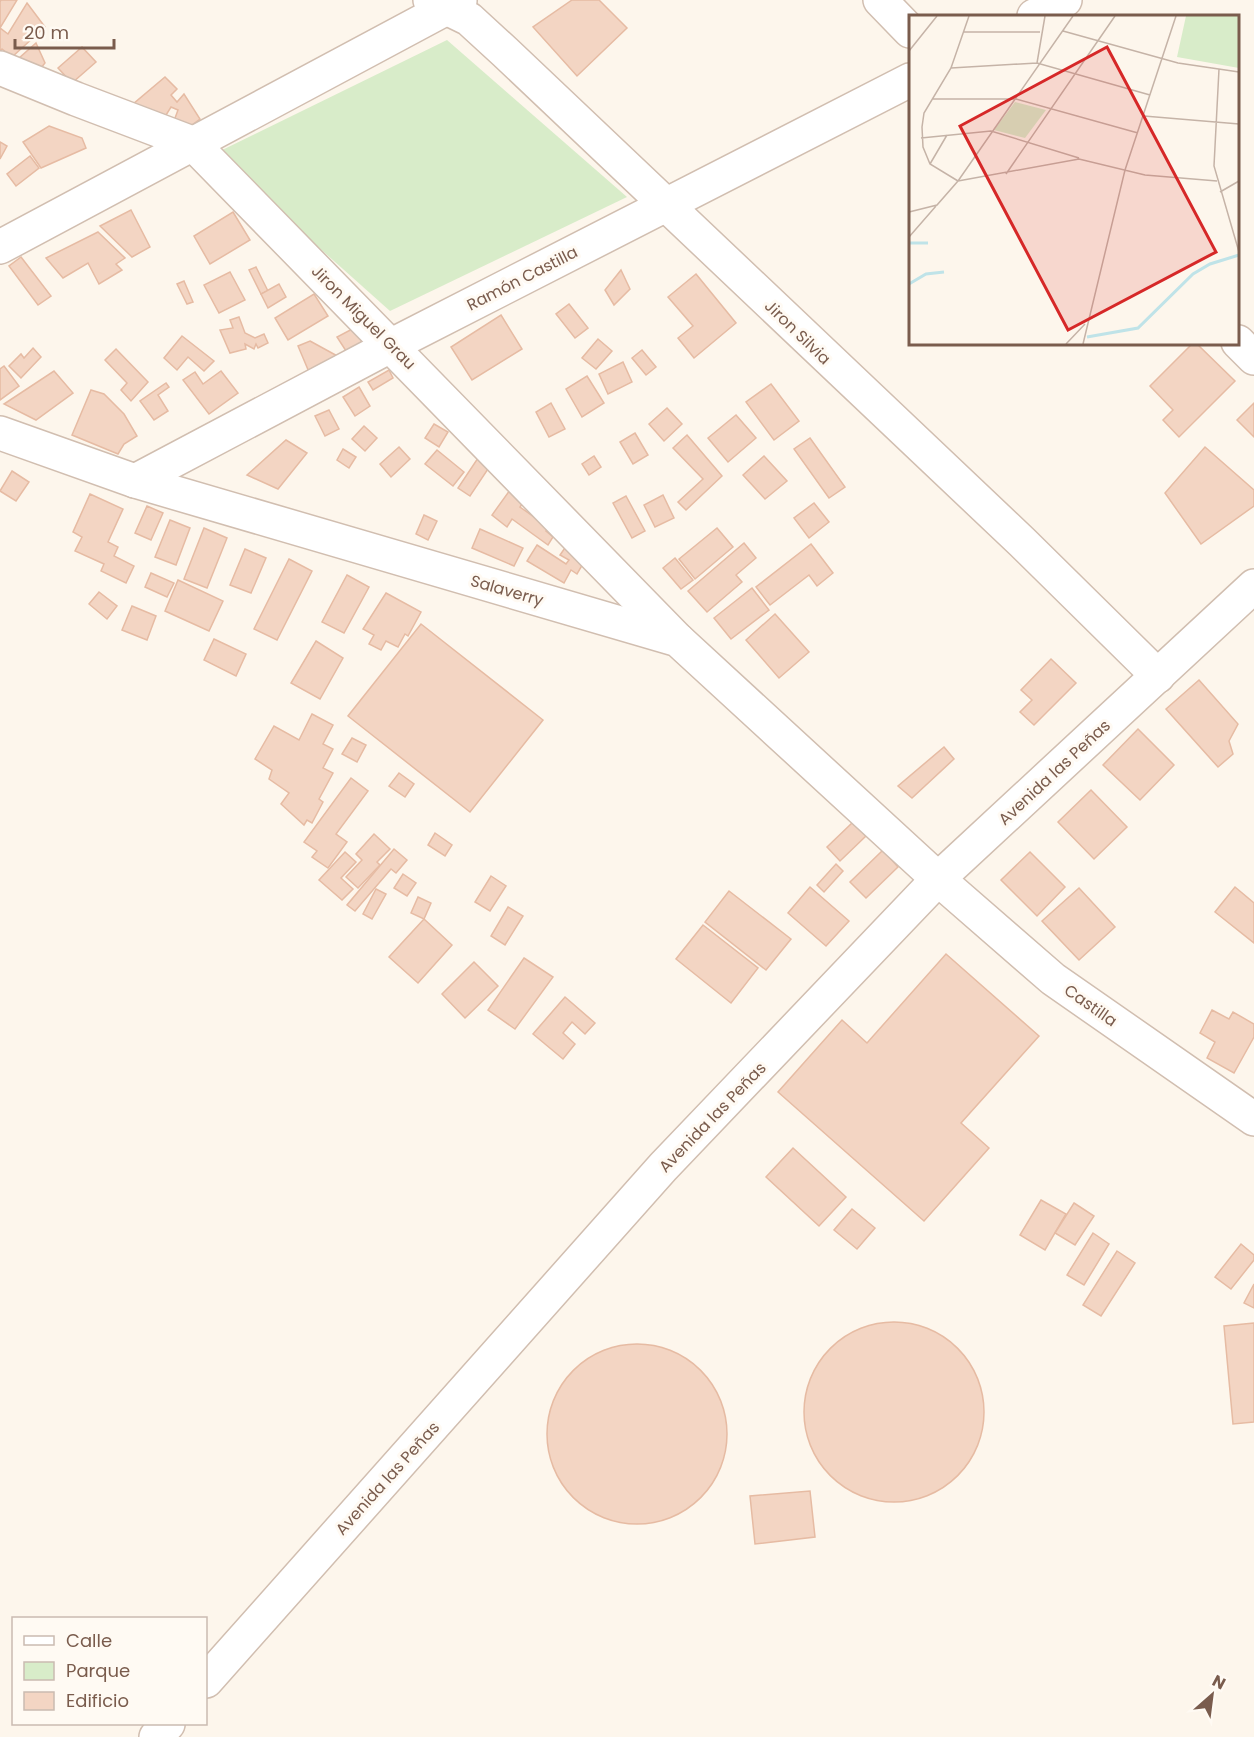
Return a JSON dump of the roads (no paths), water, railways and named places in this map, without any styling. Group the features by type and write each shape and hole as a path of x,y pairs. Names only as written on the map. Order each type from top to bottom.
{"street":[{"path":"880,0 909,30"},
{"path":"1036,15 1065,0"},
{"path":"0,247 446,3"},
{"name":"Jiron Silvia","path":"446,3 469,19 668,204 807,341 1022,542 1158,676"},
{"name":"Jiron Miguel Grau","path":"0,68 192,143 678,640"},
{"name":"Ramón Castilla","path":"135,481 392,345 909,81"},
{"path":"1239,343 1254,358"},
{"name":"Salaverry","path":"0,433 135,481 678,640 938,879"},
{"name":"Avenida las Peñas","path":"207,1681 663,1167 938,879 1254,586"},
{"name":"Castilla","path":"938,879 1053,979 1254,1119"},
{"path":"156,1737 167,1725"}]}
